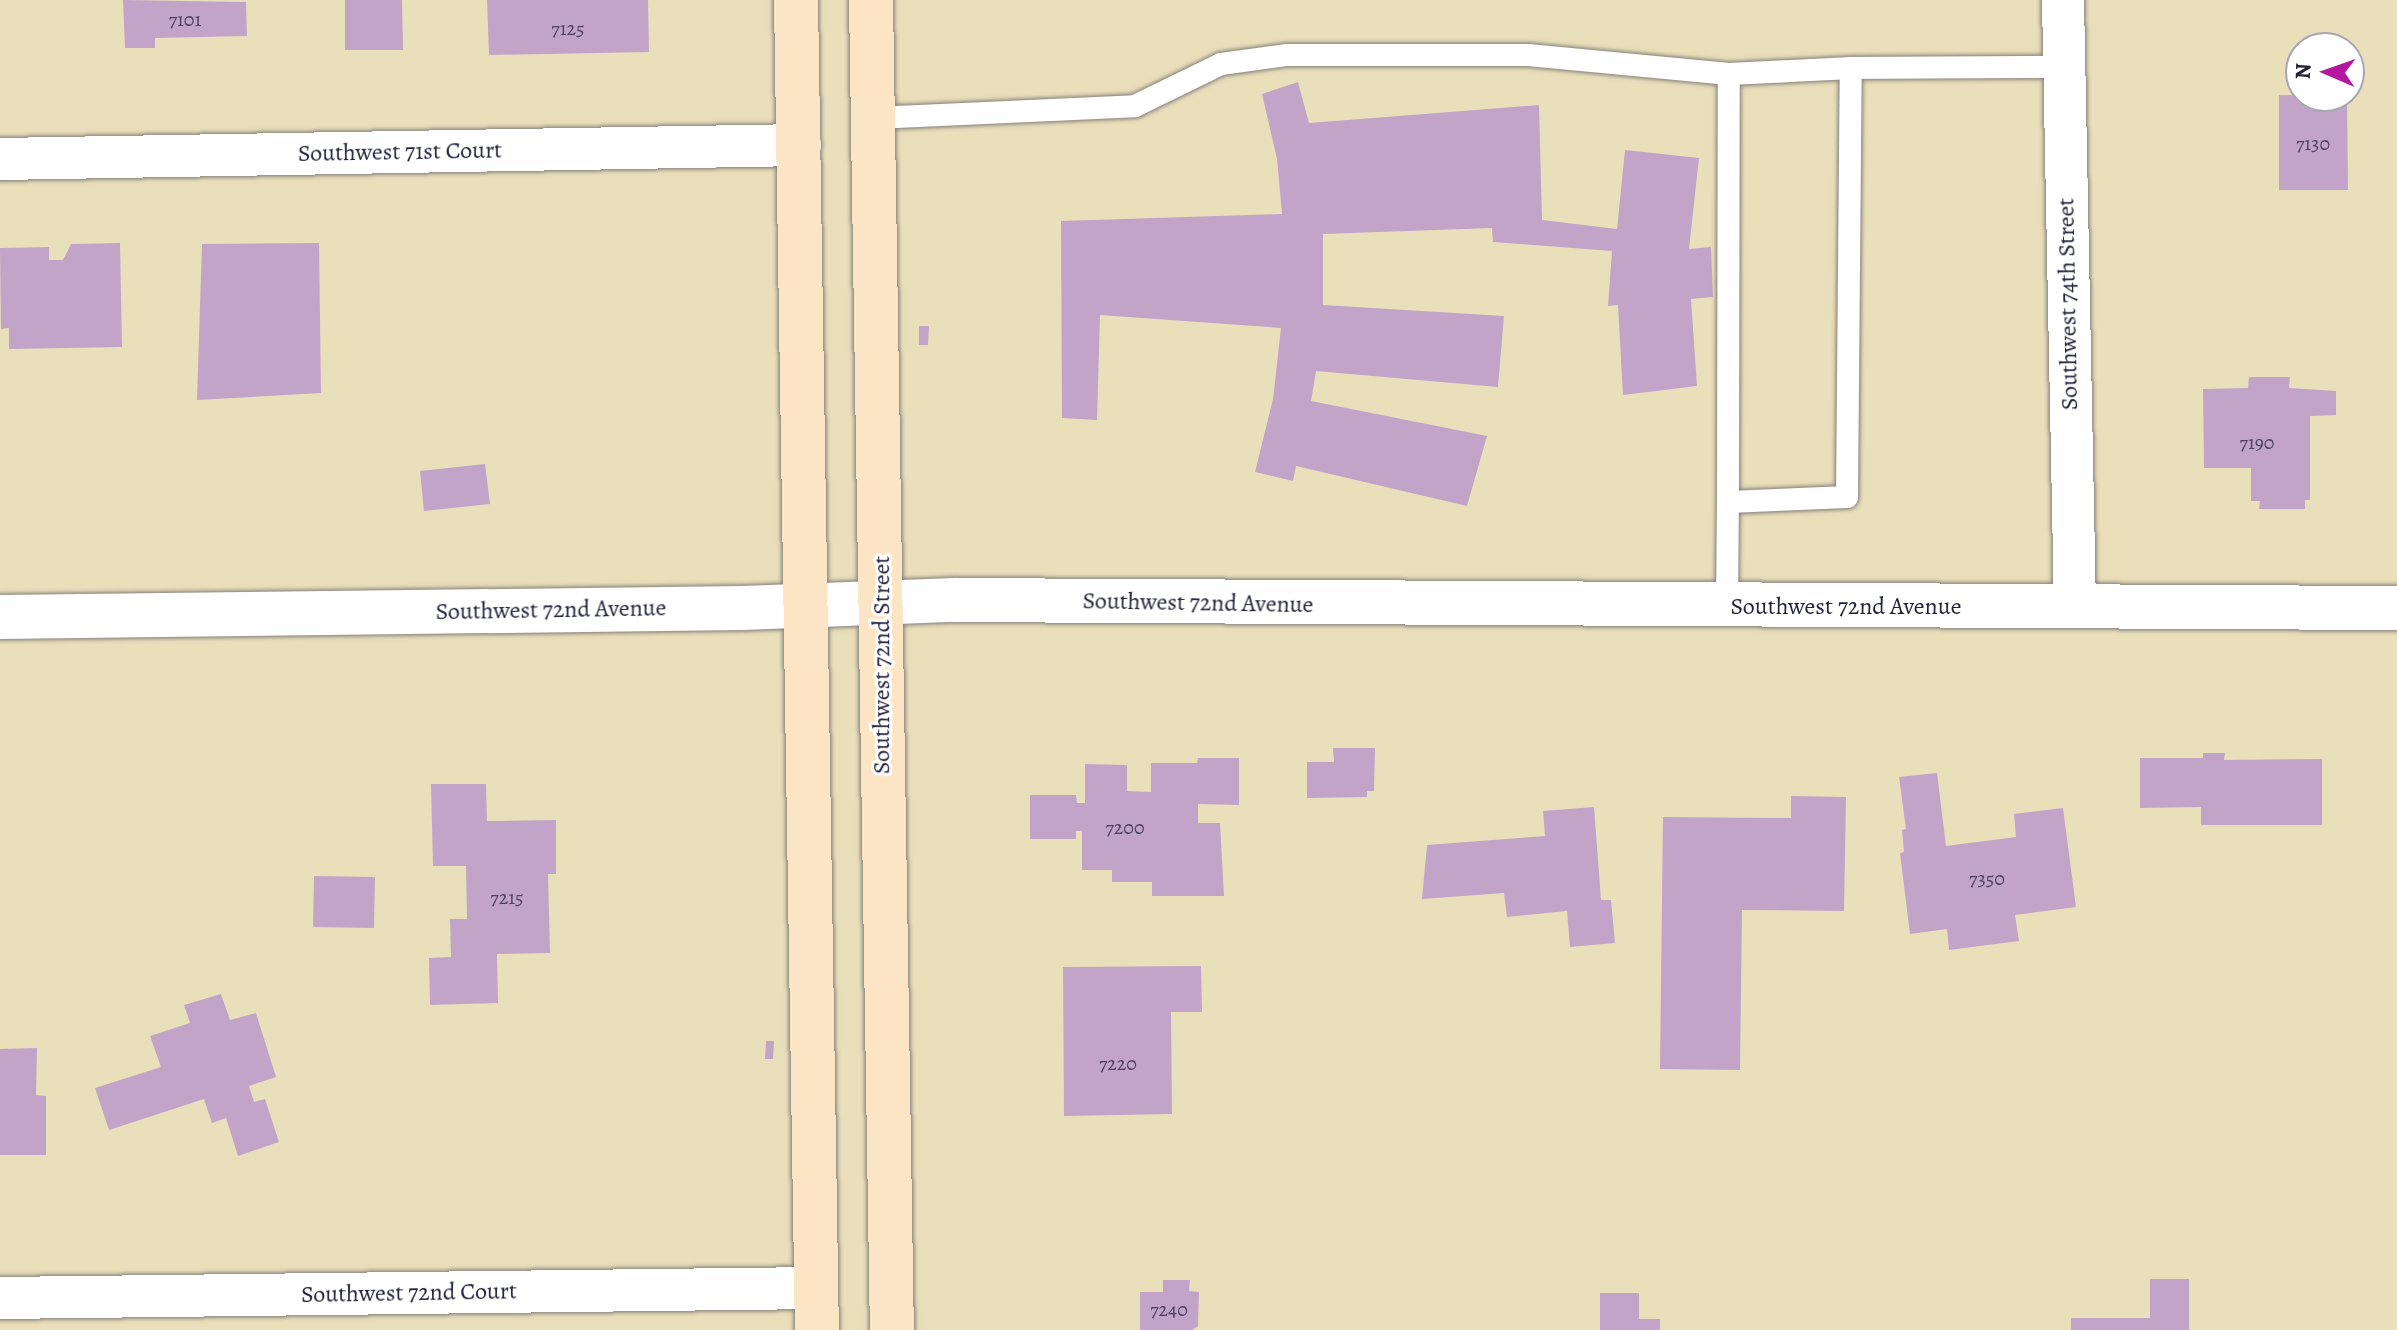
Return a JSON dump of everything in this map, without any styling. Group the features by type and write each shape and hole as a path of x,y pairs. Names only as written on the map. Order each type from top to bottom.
{"main road":[{"path":"796,0 817,1309"},
{"name":"Southwest 72nd Street","path":"871,0 883,603 892,1330"}],"street":[{"name":"Southwest 74th Street","path":"2063,0 2075,607"},
{"name":"Southwest 71st Court","path":"0,159 800,145"},
{"name":"Southwest 72nd Avenue","path":"0,617 883,603 2397,608"},
{"name":"Southwest 72nd Court","path":"0,1298 817,1309"}],"lane":[{"path":"874,118 1135,106 1221,64 1287,55 1528,55 1729,74 1851,68 2064,67"},
{"path":"1728,502 1847,497 1851,68"},
{"path":"1727,608 1729,74"}],"building":[{"path":"123,0 246,2 247,36 155,38 155,48 125,48"},
{"path":"345,0 402,0 403,50 345,50"},
{"path":"487,0 648,0 649,52 489,55"},
{"path":"1298,82 1309,123 1539,105 1542,220 1617,229 1625,150 1699,158 1689,249 1711,247 1713,297 1691,299 1697,386 1623,395 1618,305 1608,306 1612,251 1493,242 1492,228 1323,234 1323,305 1504,316 1498,387 1316,371 1311,401 1487,436 1467,506 1296,466 1293,481 1255,472 1273,399 1281,328 1100,315 1097,420 1062,418 1061,221 1282,214 1277,159 1262,94"},
{"path":"2279,95 2285,95 2285,112 2347,112 2348,190 2279,190"},
{"path":"120,243 122,347 9,349 9,328 1,329 0,248 49,247 49,260 63,260 71,244"},
{"path":"319,243 321,393 197,400 202,244"},
{"path":"919,326 929,326 928,345 919,345"},
{"path":"2249,377 2290,377 2289,388 2336,391 2336,415 2310,416 2310,500 2305,500 2305,509 2259,509 2260,501 2251,501 2251,468 2204,468 2203,389 2248,388"},
{"path":"485,464 490,504 424,511 420,471"},
{"path":"1333,748 1375,748 1374,791 1367,791 1367,797 1307,798 1307,762 1334,762"},
{"path":"2203,753 2225,753 2224,760 2322,759 2322,825 2201,825 2201,807 2140,808 2140,758 2203,758"},
{"path":"1198,758 1239,758 1239,805 1198,804 1198,823 1220,823 1224,896 1152,896 1152,882 1112,882 1112,870 1082,870 1082,831 1076,831 1076,839 1030,839 1030,795 1076,795 1077,803 1085,803 1085,764 1127,765 1127,791 1151,792 1151,763 1197,763"},
{"path":"1937,773 1946,846 2016,837 2014,814 2063,808 2076,907 2015,915 2019,941 1949,950 1947,929 1910,934 1900,853 1904,852 1902,830 1906,829 1899,777"},
{"path":"431,784 486,784 487,821 556,820 556,874 548,874 550,953 497,954 498,1003 430,1005 429,958 451,957 450,919 467,919 466,866 433,866"},
{"path":"1791,796 1846,797 1844,911 1742,910 1740,1070 1660,1069 1663,817 1791,818"},
{"path":"1594,807 1601,900 1611,900 1615,943 1570,947 1567,911 1507,917 1504,893 1422,899 1427,845 1545,836 1543,811"},
{"path":"314,876 375,877 374,928 313,927"},
{"path":"1201,966 1202,1012 1171,1012 1172,1114 1064,1116 1063,967"},
{"path":"221,994 230,1020 256,1013 276,1077 249,1086 254,1102 265,1099 279,1142 238,1156 226,1118 212,1123 204,1099 109,1130 95,1088 161,1067 150,1036 190,1023 184,1005"},
{"path":"766,1041 774,1041 773,1059 765,1059"},
{"path":"37,1048 36,1095 46,1096 46,1155 0,1155 0,1049"},
{"path":"2150,1279 2189,1279 2189,1330 2071,1330 2071,1318 2150,1318"},
{"path":"1163,1280 1190,1280 1189,1291 1199,1292 1198,1326 1192,1330 1140,1330 1140,1292 1163,1292"},
{"path":"1600,1293 1639,1293 1639,1319 1660,1319 1660,1330 1600,1330"}]}
